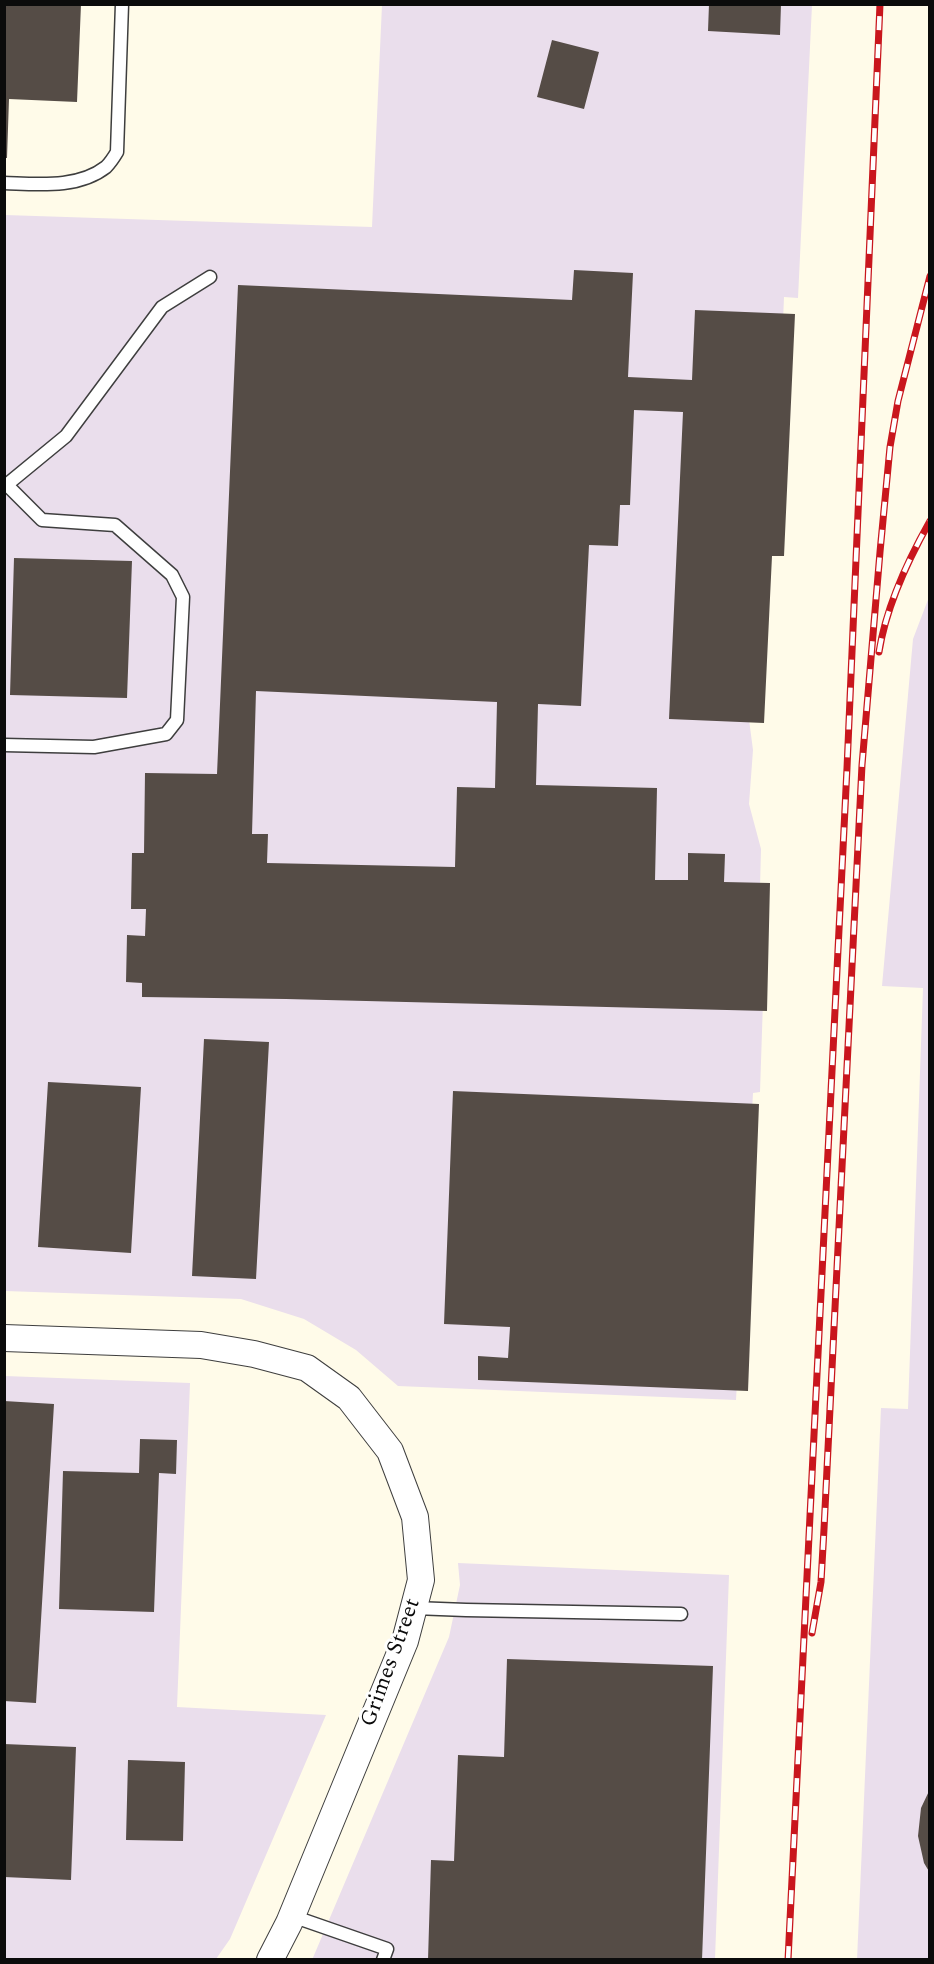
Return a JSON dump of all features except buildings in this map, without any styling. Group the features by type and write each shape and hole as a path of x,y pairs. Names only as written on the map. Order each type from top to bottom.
{"street":[{"name":"Grimes Street","path":"4,1338 201,1345 255,1354 307,1368 349,1398 390,1451 415,1517 421,1580 405,1641 292,1916 270,1959"}],"lane":[{"path":"4,183 71,182 107,166 117,152 122,4"},
{"path":"4,745 94,747 166,734 177,720 183,597 172,575 115,525 42,520 6,486 66,436 162,307 210,277"},
{"path":"414,1608 681,1614"},
{"path":"292,1916 387,1949 383,1959"}],"shaded area":[{"path":"382,5 812,5 798,298 784,297 774,545 756,544 748,712 753,750 749,804 761,849 757,1000 763,1001 760,1092 753,1093 736,1400 398,1386 356,1350 304,1319 241,1299 5,1291 5,215 372,227"},
{"path":"929,597 929,1959 857,1960 881,1408 908,1409 923,988 882,986 913,639"},
{"path":"5,1376 190,1383 177,1707 326,1715 230,1939 216,1959 5,1960"},
{"path":"458,1563 729,1575 715,1959 312,1960 449,1637 460,1585"}],"railway":[{"path":"788,1960 847,768 880,4"},
{"path":"812,1633 821,1582 862,765 880,552 890,447 898,401 930,276"},
{"path":"879,652 882,635 899,584 930,521"}]}
